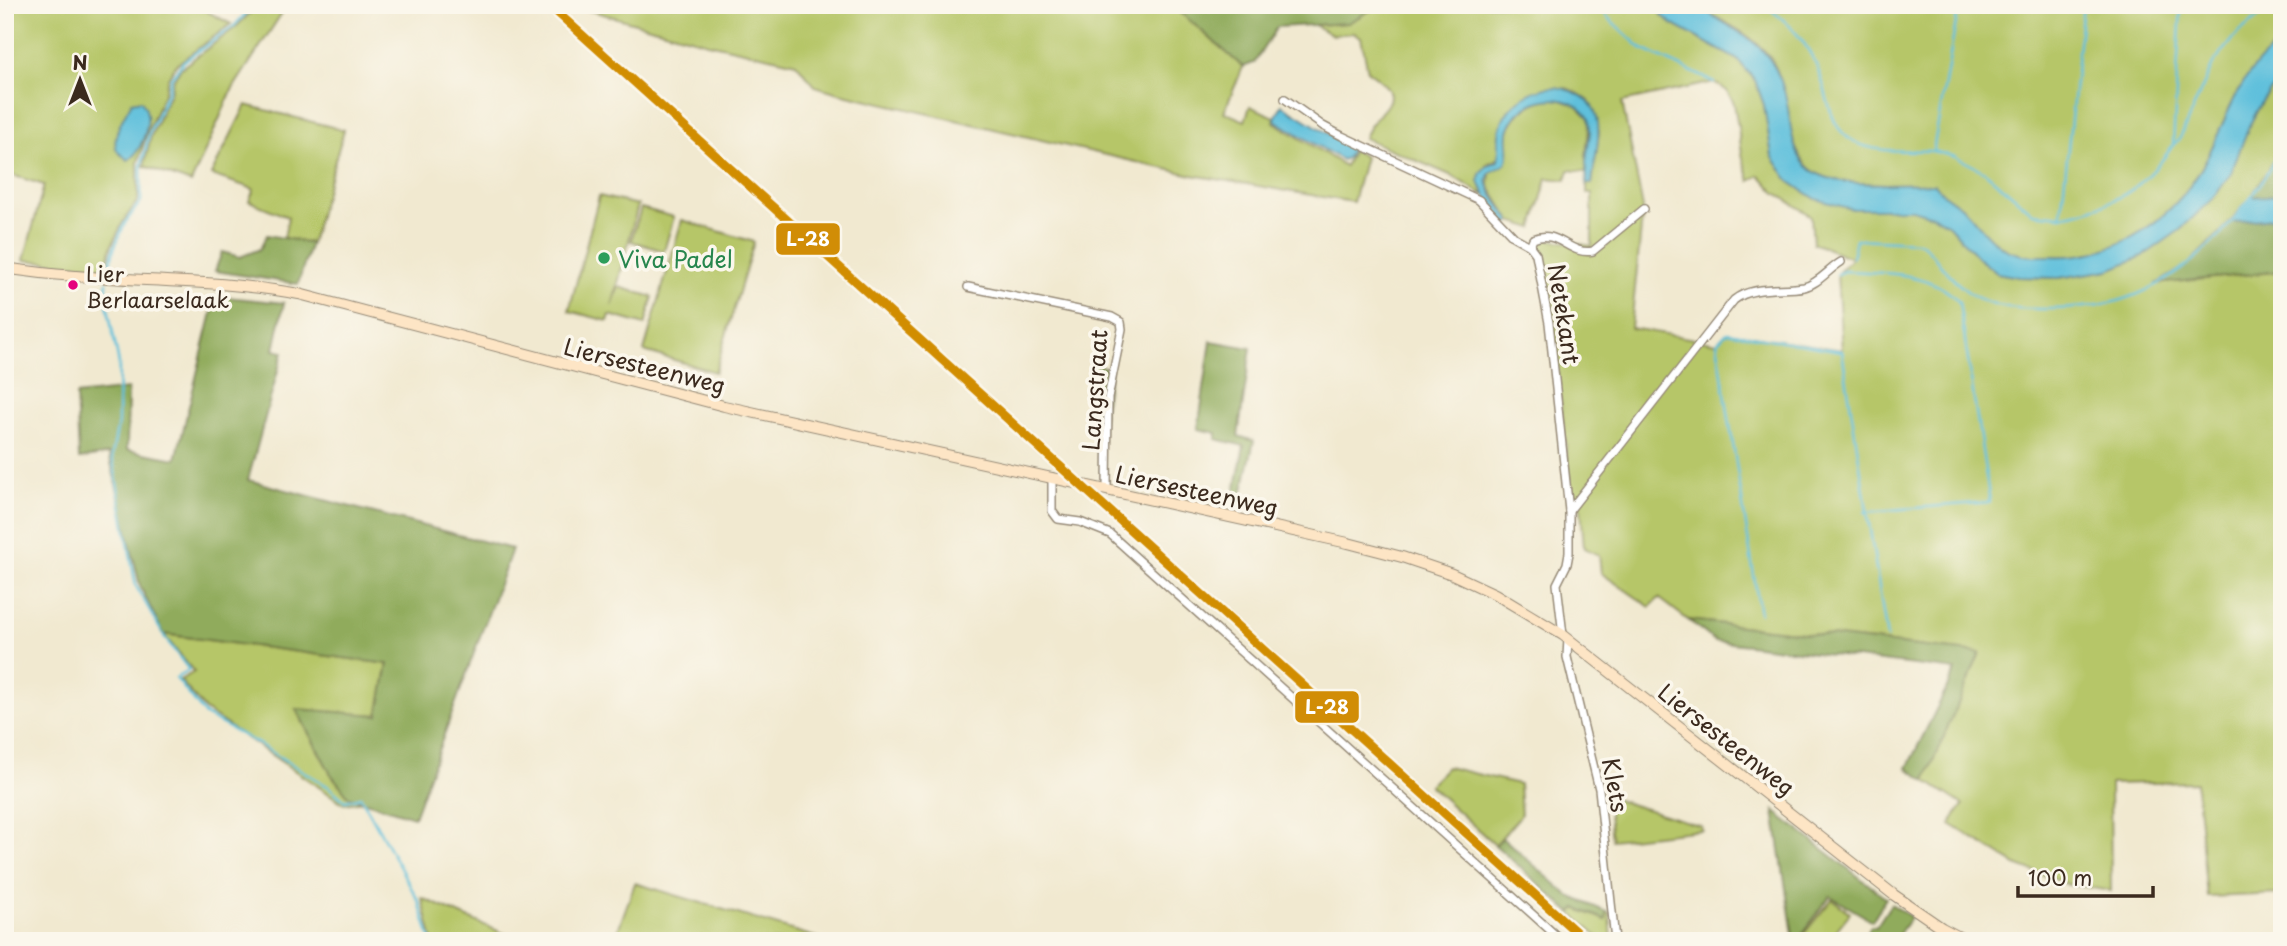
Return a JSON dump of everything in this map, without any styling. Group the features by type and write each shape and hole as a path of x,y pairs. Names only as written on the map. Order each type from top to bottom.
{"street":[{"name":"Netekant","path":"1285,99 1342,136 1479,200 1514,237 1530,246 1536,254 1549,323 1569,510 1569,553 1567,564 1557,584 1565,637"},
{"path":"1530,246 1534,239 1541,235 1560,239 1570,248 1583,253 1593,251 1644,209"},
{"path":"1569,510 1725,309 1739,295 1806,286 1841,262"},
{"name":"Liersesteenweg","path":"5,268 108,279 217,282 299,294 724,406 1348,543 1428,565 1495,594 1565,637 1894,895 1942,928 1967,941"},
{"name":"Langstraat","path":"968,287 1112,317 1121,322 1108,398 1107,490"},
{"path":"1052,477 1052,511 1058,519 1080,522 1110,534 1562,941"},
{"name":"Klets","path":"1565,637 1567,657 1600,789 1615,940"}],"green space":[{"path":"5,5 195,5 231,24 176,65 168,78 138,162 138,200 111,247 107,268 24,260 44,185 5,173"},
{"path":"258,5 287,5 232,90 191,183 144,166 151,136 180,69 236,27"},
{"path":"570,5 1172,5 1243,67 1224,112 1245,121 1250,106 1275,117 1274,122 1345,166 1353,150 1365,157 1353,202 1192,175 839,93 815,86 796,63 708,43"},
{"path":"1172,5 1380,5 1348,23 1277,27 1254,63 1243,67"},
{"path":"1380,5 1651,5 1672,24 1738,60 1755,80 1764,105 1772,156 1790,182 1816,199 1912,209 1933,215 1949,225 1978,258 1997,273 2019,277 2059,278 2109,270 2230,173 2249,126 2263,100 2282,76 2282,147 2251,197 2220,234 2186,266 2159,283 2282,271 2282,894 2207,897 2196,782 2110,784 2111,891 2067,884 2016,865 1950,824 1963,805 1925,780 1979,653 1688,620 1659,598 1650,607 1601,573 1599,555 1584,548 1581,509 1571,489 1539,242 1545,239 1592,246 1592,193 1587,193 1587,184 1592,184 1599,132 1589,101 1566,88 1508,111 1499,158 1487,164 1479,179 1484,195 1450,175 1364,138 1387,104 1390,97 1388,90 1368,71 1361,37 1354,33 1332,35 1314,25 1348,23","holes":["1714,82 1727,91 1734,103 1743,159 1750,181 1760,175 1775,192 1811,216 1813,243 1852,258 1837,274 1842,350 1727,332 1717,343 1631,328 1643,208 1622,102"]},
{"path":"1692,5 2282,5 2282,42 2256,65 2246,79 2196,178 2163,215 2144,230 2100,250 2076,255 2031,256 2010,251 1996,243 1966,211 1934,184 1844,182 1818,174 1806,165 1798,153 1778,73 1771,59 1746,35"},
{"path":"1555,98 1576,105 1589,118 1587,172 1569,170 1566,180 1547,178 1533,228 1511,221 1489,186 1490,173 1507,160 1508,132 1515,118 1533,104"},
{"path":"246,105 344,130 311,243 284,238 288,217 249,201 254,189 211,175"},
{"path":"2282,147 2282,195 2251,197"},
{"name":"Viva Padel","path":"599,196 638,205 612,306 619,287 653,297 645,325 610,315 608,321 569,311"},
{"name":"Viva Padel","path":"641,208 674,217 664,251 631,241"},
{"path":"2282,217 2282,271 2156,284 2186,266 2231,222"},
{"path":"682,220 754,242 715,372 644,351"},
{"path":"267,235 311,243 298,284 215,271 222,252 240,257 260,249"},
{"path":"216,296 284,303 274,350 283,352 248,480 512,549 414,817 349,797 331,774 296,709 378,715 388,664 163,634 140,586 109,454 79,459 76,395 128,389 127,450 176,459"},
{"path":"1211,341 1251,348 1238,436 1254,441 1239,508 1232,506 1244,446 1216,439 1217,433 1198,429"},
{"path":"1093,364 1110,369 1101,429 1087,427"},
{"path":"1688,620 1980,653 1925,780 1907,768 1956,670 1715,641"},
{"path":"163,634 388,664 378,715 296,710 331,774 349,797 363,801 344,804 205,710 180,680 194,672"},
{"path":"1447,767 1519,784 1521,815 1495,845 1429,785"},
{"path":"1607,797 1701,826 1702,830 1612,840"},
{"path":"1774,811 1886,898 1872,921 1830,896 1800,937 1804,941 1794,941"},
{"path":"1503,838 1569,896 1607,912 1606,920 1576,908 1571,913 1495,845"},
{"path":"635,883 828,941 614,941"},
{"path":"422,898 521,941 433,941"},
{"path":"1832,899 1850,913 1834,933 1844,941 1807,941 1802,936"},
{"path":"1891,904 1911,917 1894,941 1860,941 1871,926 1876,927"},
{"path":"1575,908 1605,920 1607,912 1610,913 1612,941 1603,941 1571,913"}],"water":[{"path":"1683,4 1700,8 1744,35 1762,50 1781,80 1796,149 1808,167 1818,174 1844,182 1934,184 1966,211 1996,243 2027,256 2076,255 2100,250 2144,230 2181,198 2196,178 2237,93 2256,65 2282,42 2282,76 2263,100 2249,126 2231,173 2215,196 2180,230 2143,256 2109,270 2059,278 2019,277 1997,273 1978,258 1949,225 1932,215 1912,209 1851,209 1816,199 1790,182 1772,156 1764,105 1755,80 1738,60 1672,24 1651,5"},
{"path":"1556,87 1575,93 1595,111 1598,137 1592,184 1587,184 1586,162 1589,118 1581,109 1559,100 1546,100 1524,108 1509,128 1507,161 1502,167 1491,172 1488,179 1492,193 1511,221 1507,224 1482,189 1479,177 1482,171 1498,161 1499,133 1512,106 1537,91"},
{"path":"141,100 147,116 146,130 141,145 128,160 118,152 115,140 132,102"},
{"path":"1282,105 1351,148 1347,158 1342,160 1276,121"},
{"path":"2282,195 2282,217 2231,222 2251,197"}],"waterway":[{"path":"108,275 114,248 125,223 141,201 141,167 149,134 171,78 184,61 234,26 254,5"},
{"path":"1598,5 1608,18 1642,49 1714,82"},
{"path":"1763,5 1782,19 1805,44 1816,64 1834,120 1845,135 1871,148 1933,151"},
{"path":"1959,5 1933,151 1956,157 1985,172 2033,213 2061,216"},
{"path":"2083,5 2061,216 2097,207 2126,194 2150,174 2173,145"},
{"path":"2181,5 2173,145 2180,138 2213,64 2239,32 2274,5"},
{"path":"1852,258 1856,239 1918,242 1923,244 1964,289 1989,303 2018,308 2058,309 2118,301 2157,285 2209,246 2255,191 2282,147"},
{"path":"1837,274 1844,271 1875,272 1921,279 1935,284 1959,302 1990,502 1865,512"},
{"path":"107,282 106,298 119,364 118,423 112,456 136,586 165,638 189,670 176,678 205,715 329,787 345,801 361,797 419,902 431,941"},
{"path":"1760,614 1717,343 1727,332 1842,351 1887,638"}],"transit line":[{"name":"L-28","path":"549,5 1586,941"}],"place":[{"name":"Viva Padel","path":"604,258"},
{"name":"Lier Berlaarselaak","path":"73,285"}]}
